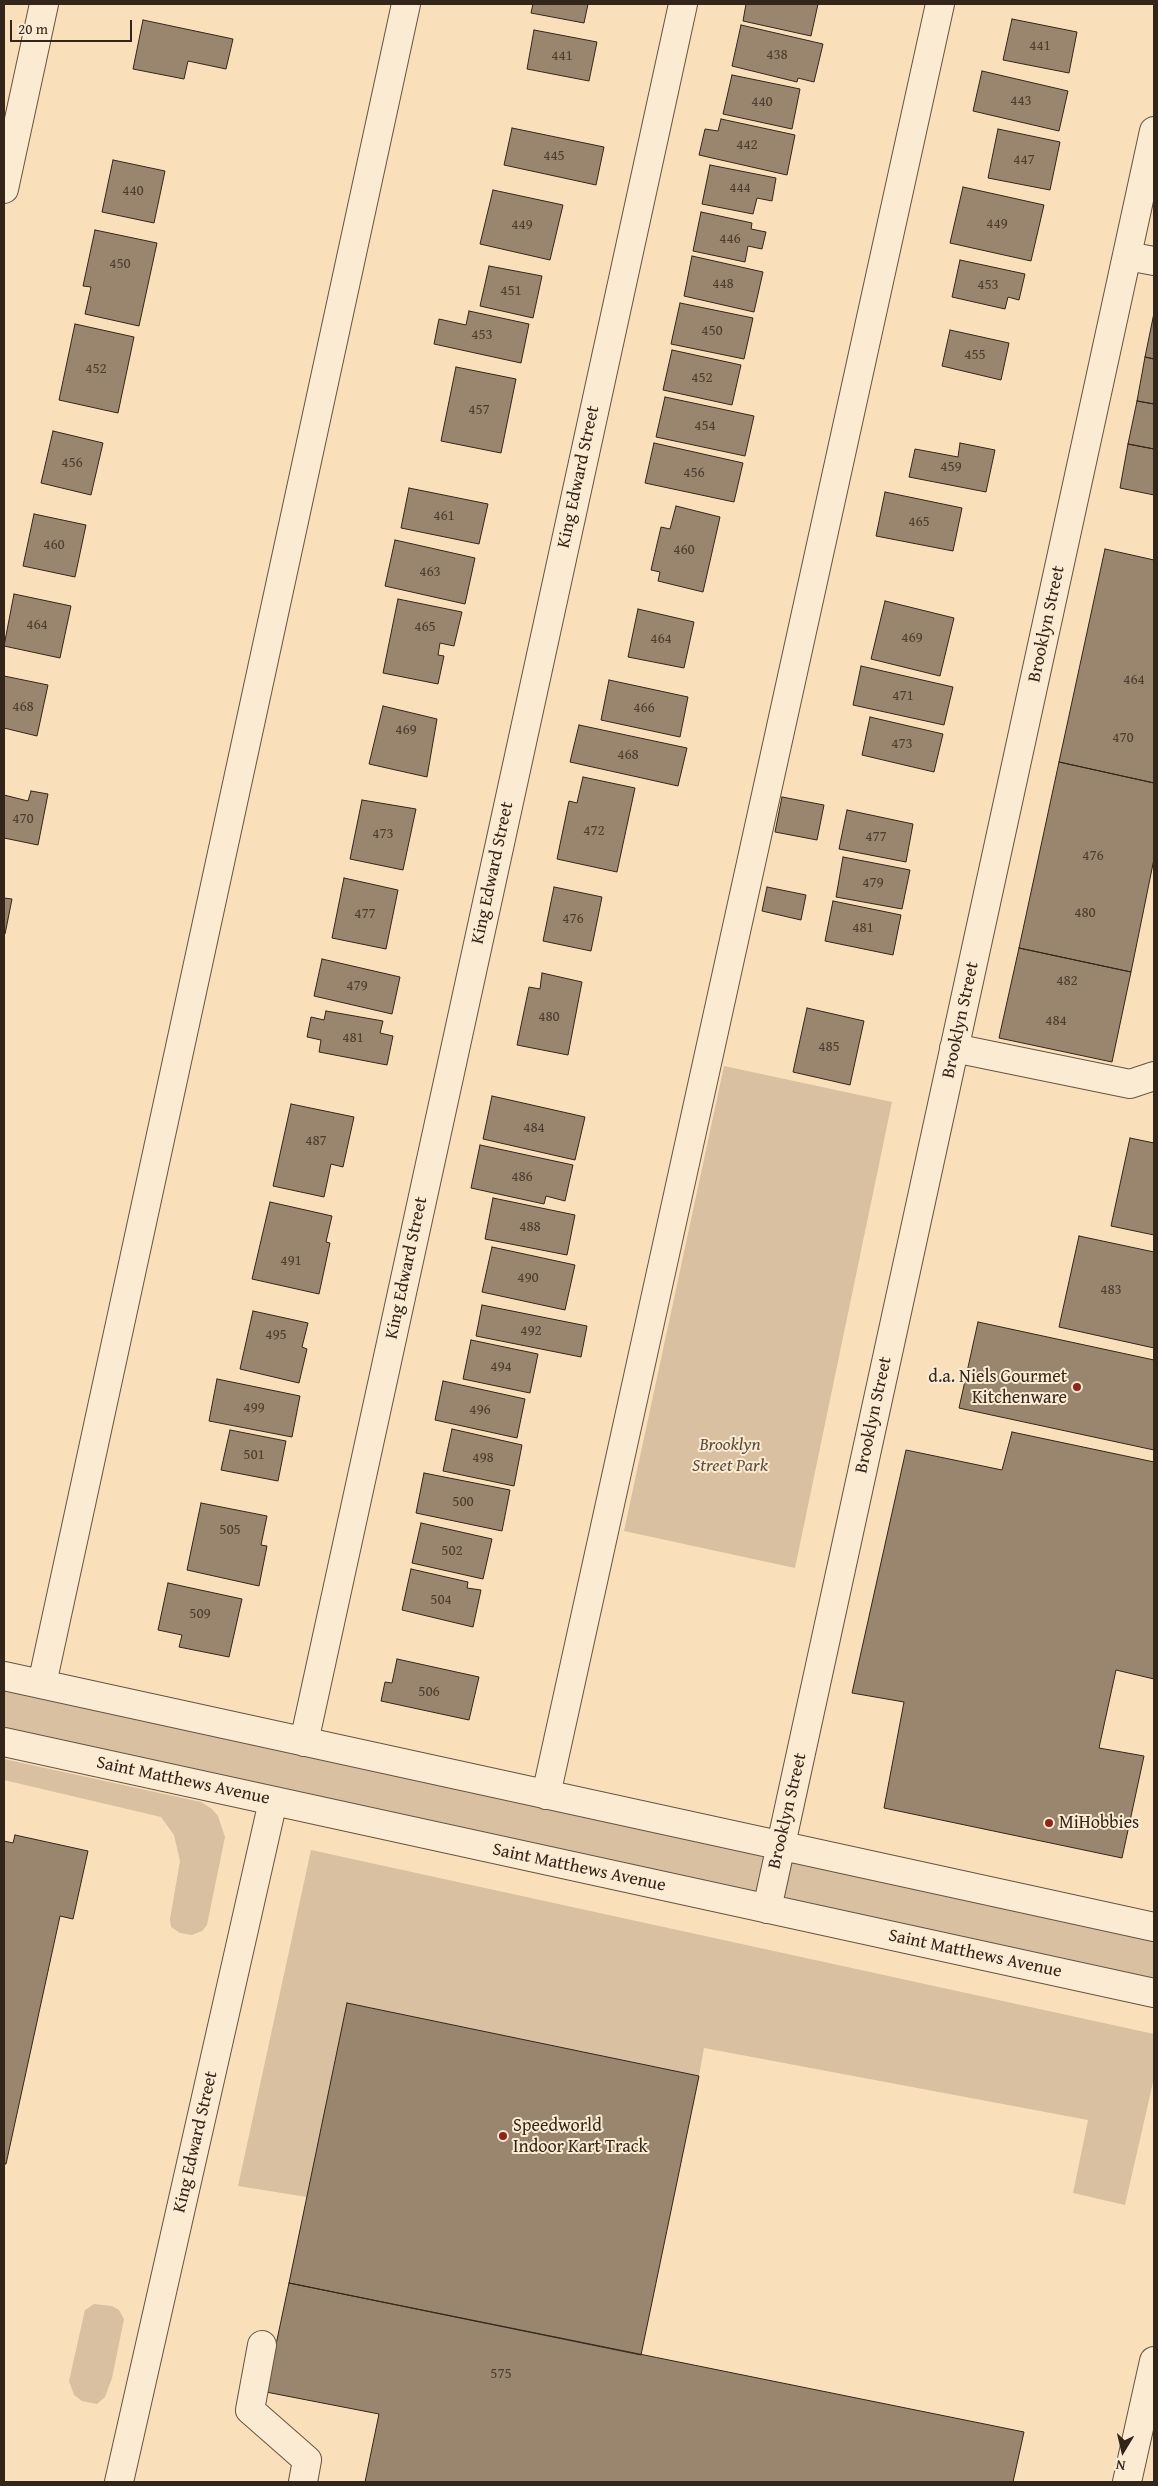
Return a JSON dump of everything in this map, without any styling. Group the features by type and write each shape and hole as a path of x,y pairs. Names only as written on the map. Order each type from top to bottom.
{"street":[{"path":"4,189 44,4"},
{"path":"42,1684 406,4"},
{"name":"King Edward Street","path":"304,1742 683,4"},
{"path":"546,1795 940,4"},
{"name":"Brooklyn Street","path":"767,1909 1154,131"},
{"path":"1127,256 1154,261"},
{"path":"954,1048 1130,1084 1154,1076"},
{"path":"4,1676 1154,1927"},
{"name":"Saint Matthews Avenue","path":"4,1742 1154,1993"},
{"name":"King Edward Street","path":"119,2482 273,1801"},
{"path":"262,2345 250,2410 307,2460 303,2482"},
{"path":"1127,2482 1154,2361"}],"green space":[{"name":"Brooklyn Street Park","path":"724,1066 892,1102 795,1568 624,1531"},
{"path":"4,1676 1154,1927 1154,1993 4,1742"},
{"path":"4,1759 201,1802 212,1809 218,1816 225,1837 207,1925 202,1931 192,1935 180,1933 171,1927 170,1919 180,1861 174,1835 161,1817 4,1780"},
{"path":"311,1850 1154,2034 1154,2078 1125,2205 1073,2193 1088,2120 704,2048 699,2076 347,2003 307,2197 238,2186"},
{"path":"94,2304 112,2306 119,2310 124,2319 112,2378 105,2397 97,2404 82,2401 74,2395 69,2381 85,2310"}],"building":[{"path":"533,4 588,4 584,23 531,13"},
{"path":"746,4 818,4 811,36 743,21"},
{"path":"1012,19 1077,32 1069,73 1003,60"},
{"path":"143,20 233,39 226,69 188,61 184,79 133,69"},
{"path":"741,25 823,44 814,82 798,78 797,82 732,66"},
{"path":"534,30 597,42 589,81 527,69"},
{"path":"982,71 1068,91 1059,131 973,111"},
{"path":"732,75 800,89 792,129 723,114"},
{"path":"721,119 795,135 787,175 699,155 705,129 718,131"},
{"path":"512,128 604,147 596,185 504,165"},
{"path":"998,129 1060,142 1050,190 988,178"},
{"path":"113,160 165,171 154,223 102,212"},
{"path":"710,165 776,178 772,201 757,198 753,214 702,204"},
{"path":"963,187 1044,205 1031,261 950,243"},
{"path":"493,190 563,205 550,260 480,244"},
{"path":"701,212 752,223 751,229 766,232 762,249 748,246 745,262 693,251"},
{"path":"95,230 157,243 139,326 85,314 91,287 83,286"},
{"path":"692,256 763,272 754,312 684,296"},
{"path":"960,260 1025,274 1019,300 1008,297 1005,309 952,297"},
{"path":"489,266 542,276 533,318 480,306"},
{"path":"680,303 753,318 744,359 671,344"},
{"path":"469,311 529,324 521,363 434,344 439,319 466,325"},
{"path":"1154,313 1154,359 1145,357"},
{"path":"75,324 134,337 118,413 59,400"},
{"path":"950,330 1009,343 1001,380 942,366"},
{"path":"672,350 741,365 732,405 663,390"},
{"path":"1145,357 1154,359 1154,404 1137,401"},
{"path":"456,367 516,379 501,453 441,441"},
{"path":"665,397 754,416 745,456 656,437"},
{"path":"1137,401 1154,404 1154,449 1128,444"},
{"path":"53,431 103,443 91,495 41,483"},
{"path":"654,443 743,463 734,502 645,483"},
{"path":"960,443 995,450 986,492 909,477 915,449 958,457"},
{"path":"1128,444 1154,449 1154,495 1120,488"},
{"path":"409,488 488,504 479,544 401,528"},
{"path":"885,492 962,508 953,551 876,536"},
{"path":"676,506 720,517 703,592 658,581 660,572 651,570 661,527 670,529"},
{"path":"34,514 86,525 75,577 23,566"},
{"path":"395,540 475,558 465,604 385,586"},
{"path":"1105,549 1154,560 1154,783 1059,762"},
{"path":"14,594 71,606 60,658 4,646"},
{"path":"398,599 462,612 454,646 440,643 438,655 444,656 438,684 383,673"},
{"path":"885,601 954,618 940,676 871,659"},
{"path":"638,609 694,622 684,668 628,657"},
{"path":"861,666 953,687 944,725 853,705"},
{"path":"4,676 48,685 37,736 4,728"},
{"path":"609,680 688,697 680,737 601,720"},
{"path":"383,706 437,719 427,777 369,764"},
{"path":"870,717 943,734 934,772 862,755"},
{"path":"579,725 687,748 678,786 570,762"},
{"path":"1059,762 1154,783 1154,859 1131,972 1019,948"},
{"path":"583,777 635,788 617,872 557,859 569,801 577,803"},
{"path":"31,791 48,794 38,845 4,838 4,795 28,801"},
{"path":"782,797 824,805 817,840 775,832"},
{"path":"362,800 416,809 403,870 350,859"},
{"path":"847,810 913,824 906,862 839,849"},
{"path":"843,857 910,870 902,909 836,897"},
{"path":"344,878 398,890 386,949 332,938"},
{"path":"554,887 602,897 591,951 543,941"},
{"path":"767,887 806,895 801,920 762,911"},
{"path":"4,898 12,899 5,934 4,934"},
{"path":"833,901 901,915 893,955 825,941"},
{"path":"1019,948 1131,972 1112,1062 999,1038"},
{"path":"322,959 400,977 392,1014 314,996"},
{"path":"542,973 582,982 568,1055 517,1045 529,987 540,989"},
{"path":"807,1008 864,1021 850,1085 793,1072"},
{"path":"326,1011 383,1021 380,1033 393,1036 387,1065 319,1052 321,1040 307,1037 311,1017 324,1020"},
{"path":"492,1096 585,1117 575,1160 483,1139"},
{"path":"291,1104 354,1117 343,1167 331,1164 324,1197 273,1186"},
{"path":"1130,1138 1154,1143 1154,1235 1111,1226"},
{"path":"480,1145 573,1165 565,1201 546,1196 544,1204 471,1188"},
{"path":"493,1198 575,1215 567,1255 485,1239"},
{"path":"270,1202 332,1216 326,1242 330,1243 319,1294 252,1279"},
{"path":"1079,1236 1154,1252 1154,1348 1059,1327"},
{"path":"492,1247 575,1265 565,1310 482,1292"},
{"path":"482,1305 587,1326 581,1357 476,1336"},
{"path":"253,1311 308,1323 302,1347 307,1349 299,1383 240,1369"},
{"path":"978,1322 1154,1360 1154,1450 959,1408"},
{"path":"471,1340 538,1354 530,1393 463,1379"},
{"path":"217,1379 300,1396 292,1437 209,1421"},
{"path":"443,1381 525,1399 517,1438 435,1420"},
{"path":"452,1429 522,1445 514,1486 443,1471"},
{"path":"230,1430 286,1441 278,1481 221,1470"},
{"path":"1012,1432 1154,1462 1154,1679 1116,1670 1099,1748 1144,1756 1122,1858 884,1808 904,1702 852,1693 906,1450 1002,1470"},
{"path":"424,1473 510,1490 502,1531 416,1513"},
{"path":"201,1503 267,1516 261,1545 267,1546 259,1586 187,1570"},
{"path":"421,1523 492,1539 483,1579 412,1563"},
{"path":"411,1569 468,1582 467,1588 481,1590 473,1627 402,1610"},
{"path":"168,1583 242,1599 229,1657 179,1647 182,1635 158,1630"},
{"path":"397,1659 479,1677 469,1720 381,1701 385,1682 392,1683"},
{"path":"15,1835 88,1851 73,1919 60,1916 6,2164 4,2164 4,1841 13,1843"},
{"name":"Speedworld Indoor Kart Track","path":"347,2003 699,2076 641,2355 289,2283"},
{"path":"289,2283 1024,2432 1013,2482 365,2482 379,2414 266,2392"}],"place":[{"name":"d.a. Niels Gourmet Kitchenware","path":"1077,1387"},
{"name":"MiHobbies","path":"1049,1823"},
{"name":"Speedworld Indoor Kart Track","path":"503,2136"}]}
